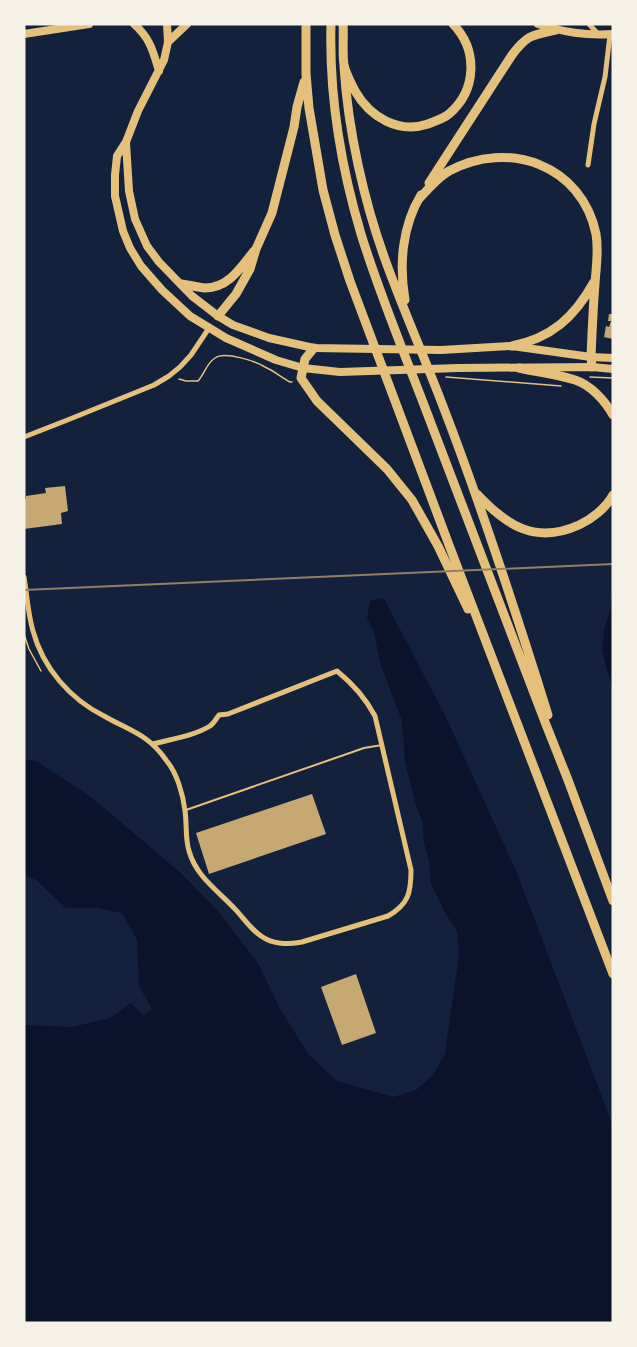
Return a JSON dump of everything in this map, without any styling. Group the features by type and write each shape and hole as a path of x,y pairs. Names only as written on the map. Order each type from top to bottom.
{"highway":[{"path":"306,24 309,108 323,190 335,235 350,281 449,544 466,597"},
{"path":"331,24 335,105 347,178 361,233 393,325 613,901"},
{"path":"344,24 344,67 348,106 365,194 385,261 408,320 437,383 511,594 568,780"},
{"path":"344,67 365,106 381,119 411,127 438,120 456,106 464,93 471,71 468,46 462,34 453,24"},
{"path":"408,320 402,284 402,265 405,238 418,199 521,43 534,34 556,30"},
{"path":"218,316 236,294 250,269 272,213 306,74"},
{"path":"418,199 448,171 492,157 525,159 542,165 567,182 590,215 597,243 592,368"},
{"path":"181,284 203,288 224,283 256,249"},
{"path":"512,346 527,343 560,326 580,304 595,280"},
{"path":"314,348 305,359 302,378 316,401 387,469 406,492 466,597 494,662 613,974"},
{"path":"519,368 577,380 596,393 613,415"},
{"path":"474,491 494,513 513,525 533,533 548,534 573,528 588,521 613,495"}],"main road":[{"path":"24,33 48,24"},
{"path":"24,33 90,24"},
{"path":"134,24 143,32 152,47 159,71"},
{"path":"167,24 168,42 164,60 138,111 126,142 117,156 115,196 130,248 141,266 190,316 226,338 276,360 303,368 340,372 458,368 613,369"},
{"path":"168,42 187,24"},
{"path":"538,24 583,35 611,35"},
{"path":"126,142 129,191 135,219 147,246 192,296 233,326 269,338 314,348 441,350 512,346 613,358"},
{"path":"209,328 218,316"}],"street":[{"path":"589,24 599,36"},
{"path":"588,165 611,35"},
{"path":"24,436 154,385 169,376 191,355 209,328"},
{"path":"24,577 33,632 52,672 71,693 89,708 144,736 153,744 171,767 180,788 185,810 187,843 195,866 258,935 278,944 302,942 381,919 399,909 408,898 411,888 411,870 375,716 366,700 351,682 337,671 228,714 219,715 207,728 153,744"}],"lane":[{"path":"185,810 364,748 382,745"}],"path":[{"path":"169,376 186,381 198,381 214,358 226,355 263,365 293,382"},
{"path":"437,383 449,377 569,387 584,376 613,378"},
{"path":"24,634 41,672"}],"water":[{"path":"613,591 613,690 602,648"},
{"path":"384,599 445,715 517,873 613,1126 613,1323 24,1323 24,1025 72,1027 110,1018 131,1003 142,1014 152,1009 139,986 137,940 122,913 96,908 66,908 36,880 24,875 24,760 36,761 91,797 181,873 217,910 258,963 279,1007 309,1055 337,1081 393,1097 416,1090 433,1075 445,1054 459,955 457,931 431,884 422,821 405,762 402,721 380,663 374,631 367,619 370,601"}],"building":[{"path":"609,314 613,314 613,339 604,337 606,326 609,327 611,321 608,321"},
{"path":"65,486 68,511 61,513 62,524 24,529 24,499 26,496 46,493 45,488"},
{"path":"312,794 326,834 209,874 196,833"},
{"path":"356,974 376,1033 342,1045 321,987"}],"railway":[{"path":"24,590 613,564"}]}
